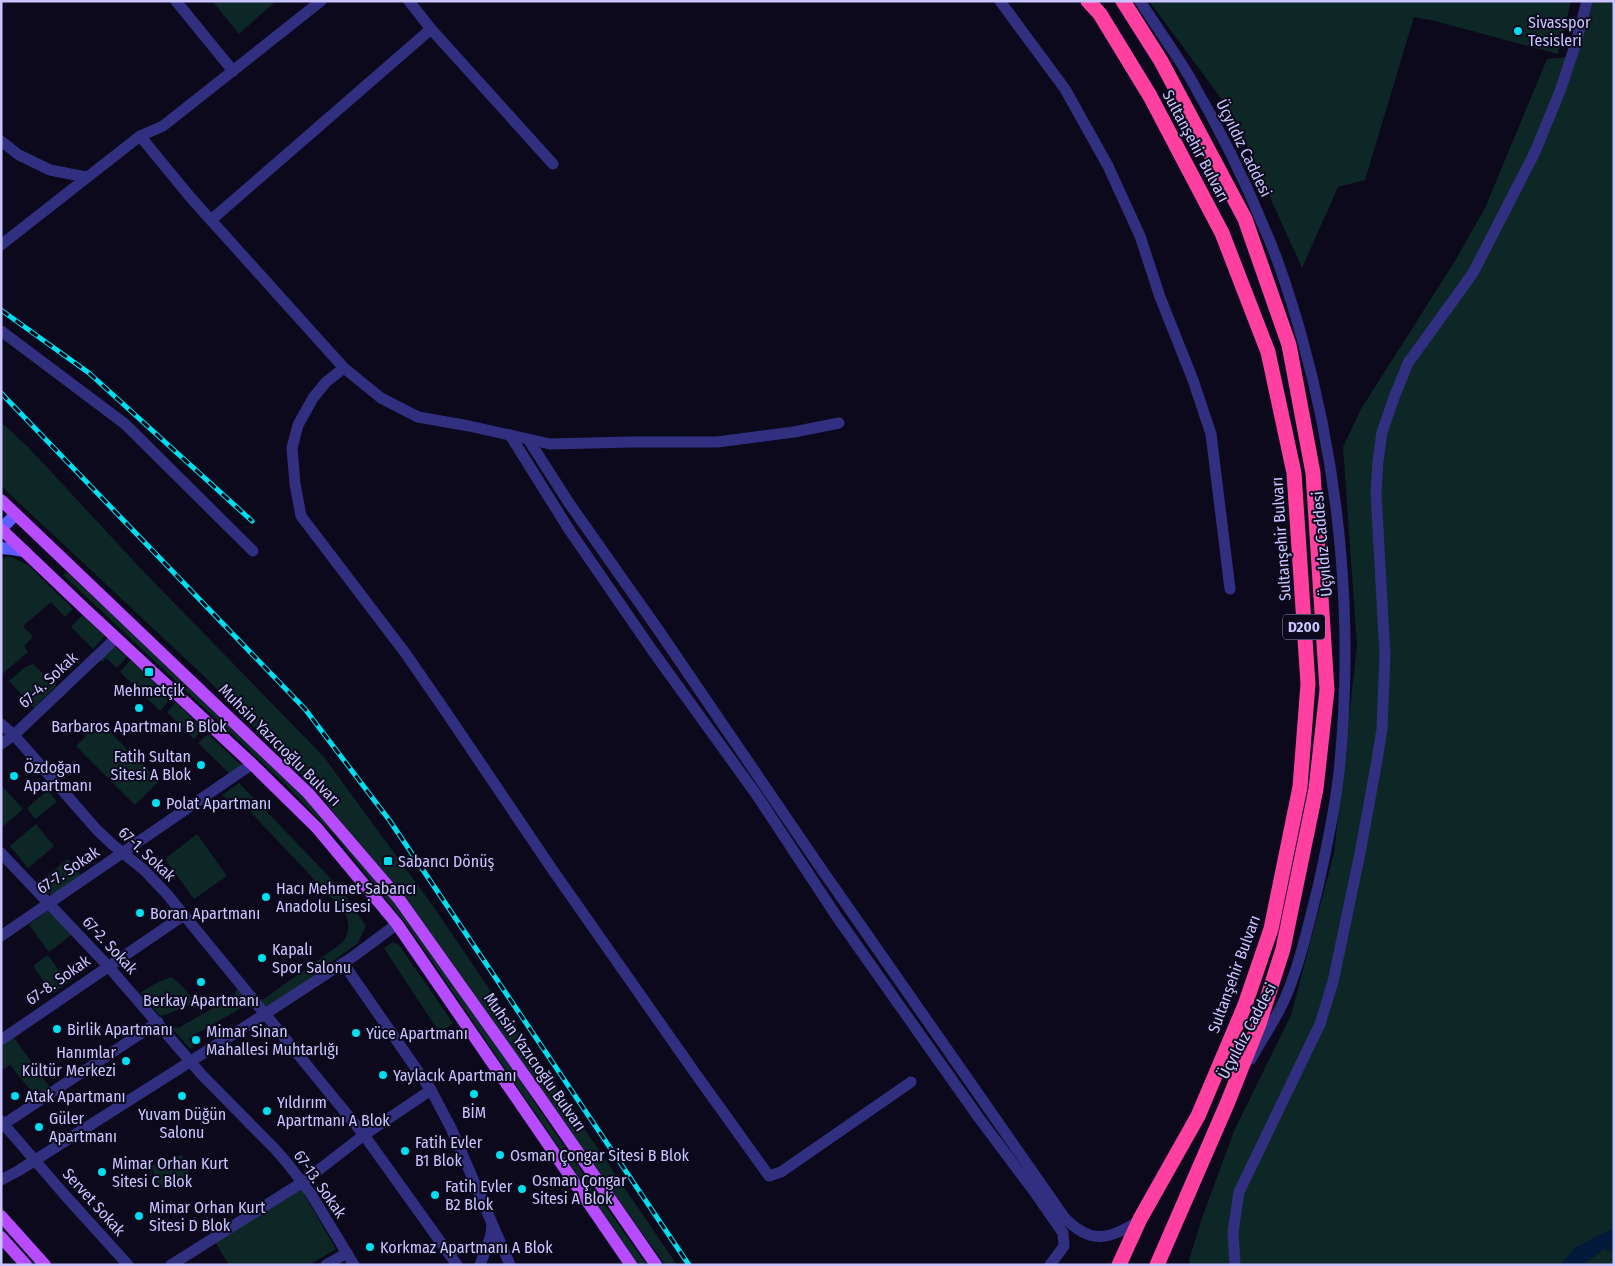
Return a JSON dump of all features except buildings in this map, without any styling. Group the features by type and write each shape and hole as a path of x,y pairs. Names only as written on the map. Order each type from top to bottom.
{"highway":[{"name":"Sultanşehir Bulvarı","path":"1088,1 1100,14 1150,96 1222,233 1268,352 1294,473 1308,684 1300,787 1272,929 1244,1005 1198,1116 1140,1219 1119,1265"},
{"name":"Sultanşehir Bulvarı","path":"1123,1 1161,61 1245,219 1288,345 1313,473 1327,690 1316,789 1283,949 1259,1024 1227,1104 1157,1265"}],"main road":[{"name":"Muhsin Yazıcıoğlu Bulvarı","path":"3,505 15,514 308,793 399,899 656,1265"},
{"name":"Muhsin Yazıcıoğlu Bulvarı","path":"1,529 252,764 317,828 397,924 632,1265"},
{"path":"1,1216 44,1265"},
{"path":"1,1237 26,1265"}],"street":[{"path":"176,1 233,71"},
{"path":"1,245 140,136 163,126 321,1"},
{"path":"409,1 553,164"},
{"path":"1000,1 1065,89 1108,166 1140,236 1160,297 1193,380 1211,434 1230,589"},
{"name":"Üçyıldız Caddesi","path":"1140,1 1188,76 1232,156 1267,234 1294,310 1313,378 1329,456 1338,518 1343,583 1345,683 1339,773 1323,864 1304,944 1282,1004 1227,1104"},
{"path":"1235,1265 1233,1232 1239,1192 1320,1024 1333,982 1358,863 1382,729 1385,655 1376,493 1382,432 1408,363 1473,273 1535,152 1560,91 1576,43 1587,1"},
{"path":"211,220 431,28"},
{"path":"140,136 211,220 344,368 381,398 418,417 550,444 717,442 794,432 839,423"},
{"path":"1,141 19,155 50,170 86,177"},
{"path":"1,331 125,424 253,551"},
{"path":"344,368 322,387 313,398 298,425 292,448 294,484 301,516 416,669 552,869 769,1176 781,1172 911,1082"},
{"path":"510,435 570,531 652,650 756,794 837,917 979,1118 1048,1201 1073,1227 1082,1233 1096,1237 1124,1230 1140,1219"},
{"path":"528,439 569,503 668,644 1048,1201 1063,1234 1064,1246 1050,1265"},
{"path":"1,529 15,514"},
{"path":"1,548 24,551"},
{"name":"67-4. Sokak","path":"1,744 116,638"},
{"name":"67-1. Sokak","path":"1,724 14,734 97,830 144,870 184,915 364,1135 457,1265"},
{"name":"67-7. Sokak","path":"1,936 252,764"},
{"name":"67-2. Sokak","path":"1,853 108,966 191,1062"},
{"name":"67-8. Sokak","path":"1,1040 184,915"},
{"path":"1,1180 191,1062 343,963 397,924"},
{"path":"343,963 431,1090 452,1128 510,1265"},
{"path":"3,1122 158,1022"},
{"name":"67-13. Sokak","path":"191,1062 275,1148 303,1182 354,1265"},
{"path":"171,1265 303,1182 364,1135 431,1090"},
{"name":"Servet Sokak","path":"3,1122 128,1265"},
{"path":"1,1187 18,1171"},
{"path":"480,1265 491,1235 492,1223"},
{"path":"1165,1249 1166,1265"},
{"path":"326,1265 347,1253"}],"green space":[{"path":"212,1 276,1 239,34"},
{"path":"1149,1 1571,1 1558,54 1414,17 1365,180 1338,187 1302,268 1232,113"},
{"path":"1591,1 1614,1 1614,1228 1575,1248 1561,1265 1190,1265 1189,1260 1202,1218 1234,1131 1291,1015 1334,853 1357,646 1343,447 1361,409 1455,261 1485,208 1547,59 1577,56"},
{"path":"1,422 29,448 143,571 324,757 433,906 677,1265 665,1265 416,916 315,789 205,677 1,486"},
{"path":"9,556 28,565 73,609 65,617 51,602 23,626 33,637 24,646 28,652 1,675 1,559"},
{"path":"67,572 317,809 379,880 474,1011 572,1158 647,1265 636,1265 572,1167 409,928 336,837 287,786 63,575"},
{"path":"83,615 105,636 93,649 71,627"},
{"path":"112,644 127,657 117,668 106,658 102,662 99,659"},
{"path":"131,659 172,697 160,711 120,672"},
{"path":"33,664 56,686 34,708 9,681 25,667"},
{"path":"176,702 203,729 194,739 167,712"},
{"path":"100,722 159,781 135,805 76,746"},
{"path":"208,734 242,766 230,774 198,743"},
{"path":"239,783 341,889 366,926 358,943 267,1009 261,1001 342,943 347,935 348,922 342,909 243,804 232,804 222,795"},
{"path":"1,785 23,809 1,828"},
{"path":"48,790 57,802 35,819 27,808"},
{"path":"36,824 54,846 28,868 10,846"},
{"path":"197,834 227,876 194,899 165,859"},
{"path":"68,859 81,875 53,897 40,881"},
{"path":"51,908 71,935 49,952 29,925"},
{"path":"393,942 399,945 453,1023 443,1031 441,1028 437,1029 384,948"},
{"path":"48,955 68,983 53,994 33,966"},
{"path":"171,977 196,1002 160,1016 140,993 158,982"},
{"path":"238,985 255,1008 241,1008 194,1035 189,1039 194,1046 190,1049 172,1028 180,1027 234,996"},
{"path":"12,1035 50,1088 37,1098 10,1065 1,1071 1,1043"},
{"path":"182,1155 190,1177 159,1188 151,1166"},
{"path":"301,1189 336,1249 309,1265 229,1265 215,1242"},
{"path":"1604,1249 1614,1252 1614,1265 1582,1265"}],"water":[{"path":"1614,1228 1614,1252 1604,1249 1582,1265 1561,1265 1575,1248"}],"railway":[{"path":"1,310 89,373 252,521"},
{"path":"1,393 305,709 390,821 689,1265"}],"place":[{"name":"Sivasspor Tesisleri","path":"1518,31"},
{"name":"Mehmetçik","path":"149,672"},
{"name":"Barbaros Apartmanı B Blok","path":"139,708"},
{"name":"Fatih Sultan Sitesi A Blok","path":"201,765"},
{"name":"Özdoğan Apartmanı","path":"14,776"},
{"name":"Polat Apartmanı","path":"156,803"},
{"name":"Sabancı Dönüş","path":"388,861"},
{"name":"Hacı Mehmet Sabancı Anadolu Lisesi","path":"266,897"},
{"name":"Boran Apartmanı","path":"140,913"},
{"name":"Kapalı Spor Salonu","path":"262,958"},
{"name":"Berkay Apartmanı","path":"201,982"},
{"name":"Birlik Apartmanı","path":"57,1029"},
{"name":"Yüce Apartmanı","path":"356,1033"},
{"name":"Mimar Sinan Mahallesi Muhtarlığı","path":"196,1040"},
{"name":"Hanımlar Kültür Merkezi","path":"126,1061"},
{"name":"Yaylacık Apartmanı","path":"383,1075"},
{"name":"BİM","path":"474,1094"},
{"name":"Atak Apartmanı","path":"15,1096"},
{"name":"Yuvam Düğün Salonu","path":"182,1096"},
{"name":"Yıldırım Apartmanı A Blok","path":"267,1111"},
{"name":"Güler Apartmanı","path":"39,1127"},
{"name":"Fatih Evler B1 Blok","path":"405,1151"},
{"name":"Osman Çongar Sitesi B Blok","path":"500,1155"},
{"name":"Mimar Orhan Kurt Sitesi C Blok","path":"102,1172"},
{"name":"Osman Çongar Sitesi A Blok","path":"522,1189"},
{"name":"Fatih Evler B2 Blok","path":"435,1195"},
{"name":"Mimar Orhan Kurt Sitesi D Blok","path":"139,1216"},
{"name":"Korkmaz Apartmanı A Blok","path":"370,1247"}]}
